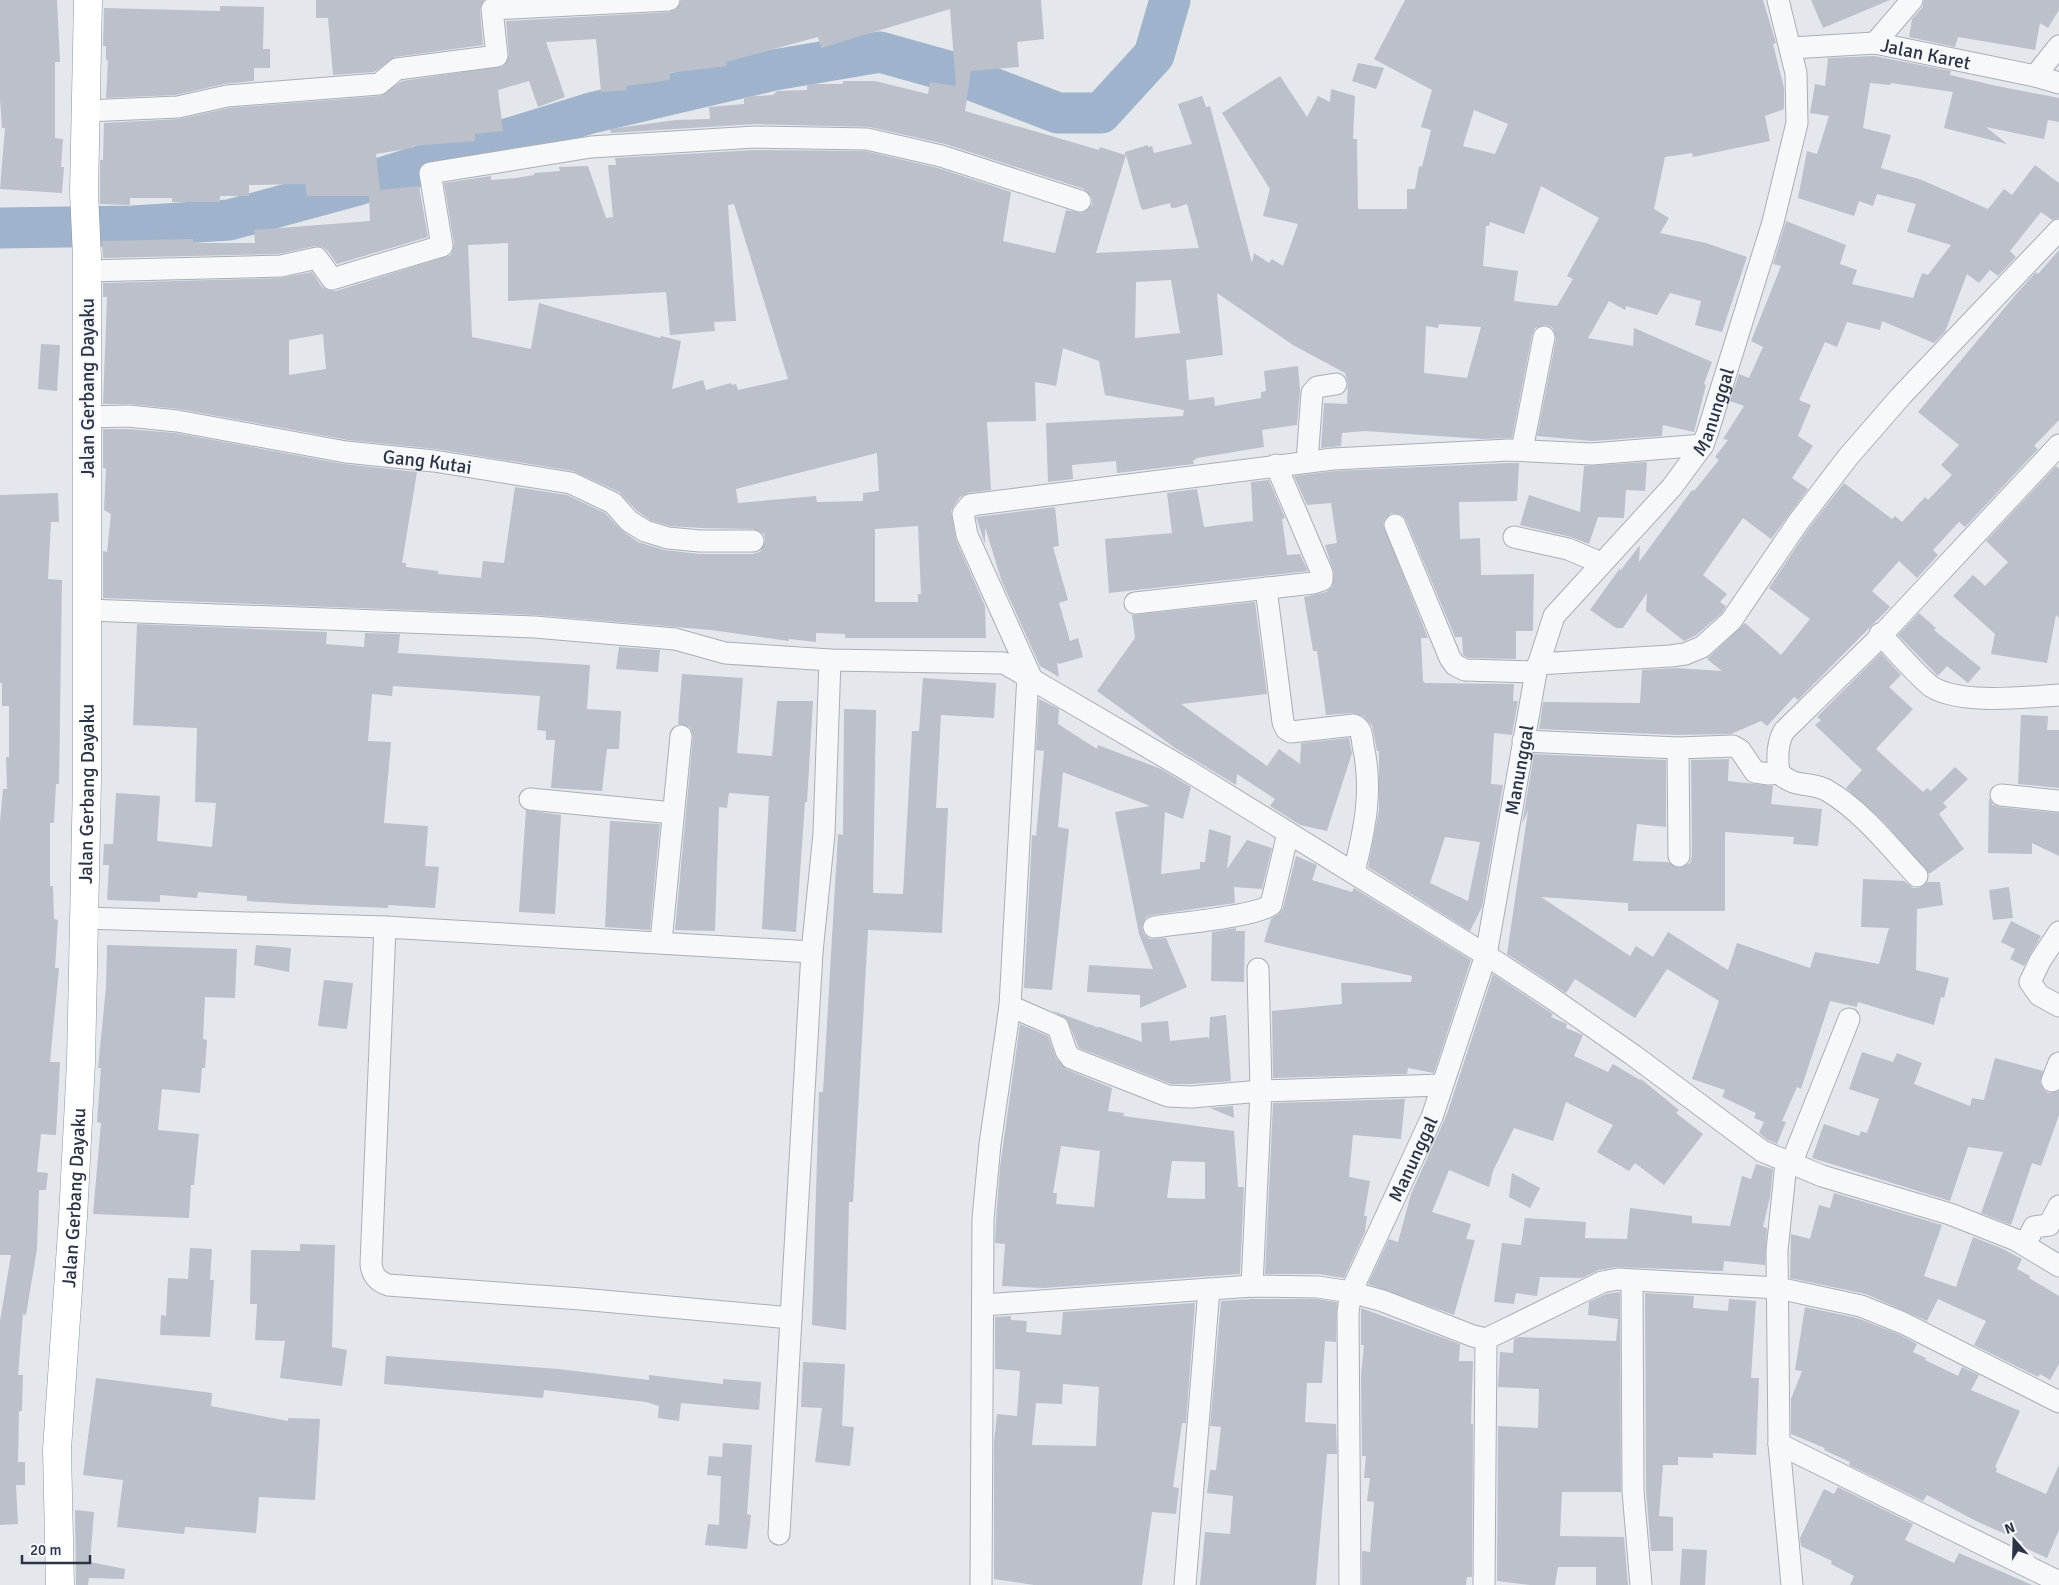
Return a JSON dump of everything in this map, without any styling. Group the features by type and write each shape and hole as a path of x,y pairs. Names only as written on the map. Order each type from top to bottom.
{"highway":[{"name":"Jalan Gerbang Dayaku","path":"60,1585 58,1449 74,1217 84,918 88,610 87,264 84,192 88,0"}],"street":[{"path":"86,111 178,107 227,96 379,84 397,69 497,56 492,9 668,0"},
{"name":"Manunggal","path":"1350,1585 1348,1312 1351,1292 1432,1117 1486,955 1537,668 1554,616 1672,487 1703,445 1773,222 1796,123 1797,89 1791,48 1778,0"},
{"path":"1875,43 1912,0"},
{"name":"Jalan Karet","path":"1791,48 1875,43 2035,76 2059,83"},
{"path":"2035,76 2059,46"},
{"path":"87,264 281,266 317,258 332,279 442,246 430,173 591,147 755,137 867,139 941,156 1080,201"},
{"path":"1395,525 1450,658 1455,665 1465,670 1537,668 1670,656 1685,654 1702,647 1731,621 1800,521 1848,457 1901,396 2059,230"},
{"path":"1522,450 1544,338"},
{"path":"1307,462 1312,393 1317,387 1336,384"},
{"name":"Gang Kutai","path":"87,416 128,416 177,421 346,452 434,461 570,483 613,503 629,521 645,531 668,538 700,541 753,541"},
{"path":"981,1585 983,1219 990,1144 1010,1006 1029,676 967,535 963,514 968,507 990,502 1307,462 1522,450 1592,454 1703,445"},
{"path":"1779,773 1778,746 1779,739 1784,731 1880,634 2059,445"},
{"path":"1134,603 1319,582 1323,577 1276,466"},
{"path":"1514,537 1568,549 1601,563"},
{"path":"1266,588 1283,722 1286,728 1292,732 1354,725 1360,731 1368,765 1368,808 1354,872"},
{"path":"88,610 535,627 675,639 726,653 830,660 995,661 1015,668 1029,676 1354,872 1486,955 1633,1055 1762,1151 1789,1164 1822,1176 1950,1214 2025,1245 2059,1266"},
{"path":"1880,634 1932,686 1944,691 1983,698 2059,695"},
{"path":"779,1534 812,952 824,834 830,660"},
{"path":"660,942 681,736"},
{"path":"1523,741 1678,748 1733,746 1740,750 1755,772 1779,773 1793,783 1827,790 1841,800 1887,843 1916,876"},
{"path":"1678,748 1679,856"},
{"path":"2001,795 2059,801"},
{"path":"530,799 673,813"},
{"path":"1154,927 1247,913 1265,909 1271,905 1288,833"},
{"path":"84,918 385,927 812,952"},
{"path":"385,927 371,1264 372,1273 380,1282 388,1285 581,1299 790,1318"},
{"path":"2059,932 2040,961 2030,982 2039,995 2059,1006"},
{"path":"1252,1286 1261,1091 1258,969"},
{"path":"1010,1006 1058,1027 1071,1058 1168,1096 1192,1097 1261,1091 1442,1085"},
{"path":"1792,1585 1779,1444 1777,1251 1789,1164 1849,1019"},
{"path":"2025,1245 2034,1227 2049,1225 2059,1206"},
{"path":"984,1305 1252,1286 1318,1287 1351,1292 1397,1306 1473,1336 1486,1339 1602,1282 1618,1280 1778,1288 1861,1306 1903,1322 2059,1402"},
{"path":"1632,1281 1633,1491 1640,1585"},
{"path":"1185,1585 1209,1289"},
{"path":"1484,1585 1486,1339"},
{"path":"1779,1444 2059,1582"}],"building":[{"path":"0,0 57,0 60,62 55,62 55,138 63,139 61,167 64,167 62,193 0,189 5,128 2,128 0,99"},
{"path":"316,0 484,0 480,10 483,45 395,57 374,72 333,75 328,18 316,18"},
{"path":"681,0 1041,0 1044,39 1017,42 1019,67 971,71 965,111 1099,150 1100,147 1125,155 1125,152 1148,145 1148,147 1152,146 1154,153 1192,144 1178,104 1202,96 1206,107 1210,106 1252,263 1254,253 1269,263 1272,259 1283,266 1298,224 1263,216 1270,189 1222,113 1280,76 1307,117 1318,96 1330,102 1331,89 1355,96 1353,139 1357,139 1358,209 1407,209 1407,189 1415,189 1419,166 1422,167 1431,130 1421,127 1432,90 1374,59 1405,0 1763,0 1776,43 1773,44 1784,88 1784,109 1765,116 1770,141 1693,157 1692,153 1665,157 1654,209 1669,218 1660,233 1706,243 1747,257 1722,332 1695,325 1701,301 1670,293 1657,315 1626,306 1625,310 1609,301 1588,338 1633,346 1634,328 1712,362 1704,384 1706,385 1694,432 1663,425 1662,436 1592,441 1537,436 1556,339 1553,328 1546,325 1535,328 1532,335 1512,438 1482,439 1365,431 1342,433 1341,446 1321,448 1324,403 1347,404 1348,383 1345,373 1293,345 1217,293 1223,355 1186,360 1189,400 1214,397 1215,406 1261,398 1261,392 1266,391 1264,371 1298,366 1300,390 1297,425 1262,430 1264,447 1197,458 1193,461 1194,464 1117,473 1116,461 1072,465 1073,479 1048,482 1046,423 1183,416 1184,410 1105,395 1099,361 1063,348 1056,386 1035,382 1036,421 987,422 991,490 968,493 960,497 951,511 956,540 985,606 986,638 845,638 845,634 816,633 816,642 789,639 789,641 711,630 536,615 103,598 103,551 107,552 111,514 104,510 106,469 103,468 103,429 175,433 344,464 417,472 402,563 406,563 406,567 438,571 438,574 481,578 483,561 504,563 515,487 567,495 605,513 620,529 638,542 664,550 700,554 753,554 760,552 765,541 764,534 753,529 670,526 650,520 637,511 619,492 573,471 436,449 348,440 179,409 129,404 103,404 107,297 103,297 103,283 281,278 312,272 322,287 329,291 336,291 451,255 454,244 444,183 491,176 491,180 516,178 534,175 534,173 560,171 559,167 588,166 606,218 613,217 608,165 616,165 615,158 755,150 865,151 938,168 1011,192 1003,241 1055,253 1066,210 1082,213 1092,205 1092,198 1084,189 945,144 870,127 755,124 611,133 610,129 676,120 710,119 709,107 744,104 744,97 773,95 777,91 807,90 807,84 843,84 843,81 875,81 928,94 930,82 956,86 950,9 821,48 818,37 726,62 727,66 669,73 670,80 626,86 627,90 601,92 596,39 546,42 565,97 538,107 529,81 498,90 503,131 475,134 475,141 412,146 412,148 376,154 380,190 419,186 428,237 337,264 327,250 315,246 279,254 103,258 102,241 193,239 193,243 255,243 254,230 370,221 369,196 307,196 305,184 249,185 249,196 220,196 220,202 172,202 172,198 130,198 130,205 100,204 100,160 103,160 104,123 179,119 229,108 380,96 402,81 504,66 509,55 506,21 670,12 676,10","holes":["1474,110 1508,124 1495,154 1463,146","1126,155 1141,208 1143,210 1170,203 1171,208 1175,208 1187,204 1199,248 1096,253","1541,186 1599,218 1567,276 1573,279 1557,306 1514,301 1518,271 1483,266 1486,226 1489,226 1490,222 1524,234","734,204 788,379 738,390 736,384 732,385 731,383 706,390 703,380 672,389 681,341 661,336 660,338 539,303 531,349 472,337 468,245 508,243 508,301 666,292 670,335 715,331 714,322 736,321 728,205","1171,280 1180,333 1135,338 1136,282","1439,324 1481,327 1467,378 1424,373 1426,326 1438,328","323,334 326,369 289,375 289,340","877,453 879,491 863,493 863,501 817,502 816,496 738,503 736,489","918,526 921,594 918,594 918,602 875,602 875,529"]},
{"path":"1811,0 1890,0 1823,28"},
{"path":"1924,0 2059,0 2059,10 2048,28 2040,23 2035,50 1958,37 1955,47 1909,37 1912,19 1922,8"},
{"path":"220,6 264,7 263,49 270,49 270,68 254,68 254,81 224,84 176,95 106,98 108,60 106,60 106,46 103,46 104,8 220,11"},
{"path":"1874,56 1951,71 1950,75 2059,98 2059,122 2048,120 2044,139 1986,127 2007,144 1944,128 1953,92 1891,83 1890,85 1870,83 1863,128 1891,135 1881,168 1922,180 1988,209 2004,189 2012,195 2035,165 2059,183 2059,218 2052,220 2041,212 2010,251 2016,257 1998,276 1990,270 1979,283 1967,274 1945,332 1934,343 1882,321 1880,330 1847,322 1837,347 1825,342 1799,400 1811,405 1798,436 1813,446 1792,478 1808,489 1771,539 1743,518 1703,575 1727,594 1720,602 1726,606 1722,613 1695,636 1684,641 1646,611 1647,593 1623,628 1616,628 1590,610 1620,568 1620,571 1640,545 1639,562 1692,490 1694,491 1719,460 1715,457 1728,440 1723,439 1744,406 1730,401 1739,374 1749,378 1763,347 1751,341 1781,266 1773,264 1786,221 1846,245 1840,264 1857,270 1852,284 1913,298 1922,273 1928,275 1951,245 1907,232 1916,204 1877,194 1873,206 1859,201 1854,216 1798,198 1807,151 1817,154 1829,116 1810,113 1815,84 1825,86 1828,58"},
{"path":"1358,63 1384,68 1376,89 1352,81"},
{"path":"2059,250 2059,420 2034,446 2038,449 1968,524 1965,527 1959,522 1933,550 1938,555 1917,578 1899,561 1872,591 1890,607 1798,700 1794,697 1767,726 1761,721 1731,734 1678,735 1539,729 1543,702 1640,703 1642,670 1676,668 1722,671 1707,659 1745,623 1781,655 1810,619 1769,588 1809,528 1844,483 1892,519 1895,516 1902,522 1925,497 1928,500 1952,475 1941,465 1959,445 1918,412 2017,293 2036,272 2038,274"},
{"path":"41,344 60,345 57,391 38,389"},
{"path":"1647,462 1645,491 1626,490 1624,518 1598,517 1589,544 1571,537 1520,525 1529,495 1580,512 1584,466"},
{"path":"1519,463 1517,501 1459,502 1460,539 1480,538 1481,575 1534,574 1533,631 1516,631 1516,659 1468,658 1463,655 1462,637 1455,637 1406,520 1402,515 1391,513 1385,518 1383,524 1428,638 1421,638 1423,681 1425,683 1514,684 1513,701 1518,701 1512,735 1494,733 1491,784 1503,785 1482,907 1470,931 1368,867 1379,810 1379,751 1377,751 1372,726 1363,716 1353,713 1326,715 1317,651 1313,651 1304,597 1326,592 1332,587 1334,573 1325,545 1337,543 1331,503 1307,505 1294,476 1334,471","holes":["1445,837 1480,842 1468,901 1430,883"]},
{"path":"2056,466 2059,469 2059,618 2056,615 2047,663 1991,654 1995,634 1953,596 1973,575 1985,586 2008,562 1986,541"},
{"path":"1269,480 1285,518 1282,519 1287,555 1300,554 1308,571 1109,593 1105,539 1172,533 1167,493 1197,489 1204,527 1253,521 1251,482"},
{"path":"58,493 59,522 51,522 48,579 62,580 59,784 56,784 54,823 50,823 50,886 53,886 54,919 58,920 55,968 59,968 50,1062 60,1062 58,1101 56,1135 41,1134 37,1172 48,1173 46,1190 39,1190 37,1249 26,1315 23,1314 18,1375 23,1375 22,1411 19,1411 18,1462 25,1462 25,1485 16,1485 18,1524 0,1525 0,1321 11,1255 0,1255 0,822 3,789 7,789 6,757 9,757 9,706 2,706 2,683 0,683 0,495"},
{"path":"1055,507 1059,546 1053,547 1068,600 1059,603 1070,641 1078,638 1083,657 1059,664 1057,662 1059,677 1040,666 1002,582 985,527 985,544 976,517"},
{"path":"1255,602 1267,694 1181,704 1267,766 1279,749 1300,764 1301,743 1349,738 1352,753 1327,831 1300,825 1270,806 1275,799 1237,774 1236,785 1175,748 1097,691 1135,638 1132,615"},
{"path":"1919,613 1936,628 1934,630 1981,668 1968,683 1947,666 1938,676 1898,635"},
{"path":"137,624 327,632 326,644 364,647 365,633 400,634 398,653 590,665 587,709 621,711 619,749 607,749 602,791 551,788 555,740 546,740 546,731 537,730 540,696 393,686 392,696 372,694 368,741 391,742 384,823 428,826 425,866 439,867 435,908 388,905 388,908 247,901 247,896 198,892 197,898 160,895 160,902 107,900 109,865 103,865 104,844 113,844 116,793 160,796 157,841 212,847 216,803 195,802 197,728 133,725"},
{"path":"619,647 660,650 658,672 616,669"},
{"path":"1881,653 1901,675 1889,687 1913,709 1876,749 1923,792 1927,788 1931,791 1955,767 1968,779 1943,803 1947,807 1939,814 1964,849 1929,874 1884,822 1846,788 1862,770 1815,725 1821,720 1817,717"},
{"path":"682,674 743,678 737,753 772,756 777,701 813,701 796,932 762,929 769,796 729,793 727,808 719,807 715,931 675,930 693,737 690,727 678,724"},
{"path":"923,678 996,683 994,718 941,715 936,808 948,808 942,933 868,930 853,1202 849,1202 846,1330 812,1325 819,1092 823,1092 838,834 843,835 844,709 876,710 873,893 903,894 912,731 919,731"},
{"path":"1039,699 1059,709 1058,724 1097,749 1098,745 1161,769 1191,787 1183,819 1165,812 1161,874 1200,869 1200,862 1205,862 1209,829 1231,836 1227,869 1247,840 1272,848 1262,889 1234,887 1235,903 1146,917 1142,928 1144,934 1150,939 1166,938 1187,987 1140,1008 1140,995 1087,992 1089,965 1153,969 1139,934 1115,812 1150,806 1063,772 1058,827 1069,829 1052,990 1024,988 1032,835 1036,836 1044,751 1036,750"},
{"path":"2021,715 2048,716 2047,730 2059,730 2059,788 2018,784"},
{"path":"1534,754 1666,760 1666,827 1637,824 1633,861 1668,862 1679,868 1690,863 1692,856 1691,760 1729,759 1728,781 1773,786 1771,804 1822,809 1818,846 1793,844 1794,837 1725,832 1725,911 1628,911 1628,903 1541,897 1630,956 1636,946 1653,957 1668,932 1728,970 1737,943 1810,968 1815,952 1879,964 1889,928 1861,927 1863,879 1904,881 1913,888 1919,888 1928,882 1940,882 1943,905 1917,909 1916,970 1949,978 1944,998 1941,997 1934,1025 1858,1002 1857,1007 1830,1001 1801,1089 1797,1087 1782,1121 1786,1122 1777,1144 1768,1140 1759,1133 1764,1122 1754,1118 1756,1113 1722,1097 1725,1090 1692,1079 1719,1001 1667,969 1635,1018 1575,979 1566,993 1507,954 1528,811 1522,824"},
{"path":"1989,798 1993,805 2000,807 2059,813 2059,856 2032,843 2032,854 1988,853"},
{"path":"526,810 561,815 555,914 519,912"},
{"path":"610,821 660,824 650,930 605,927"},
{"path":"1296,856 1317,865 1312,880 1352,892 1354,888 1471,960 1434,1073 1408,1068 1407,1074 1273,1078 1272,1011 1342,1004 1341,983 1411,982 1412,976 1264,942 1271,919 1280,913 1283,908"},
{"path":"2009,887 2013,918 1993,920 1989,890"},
{"path":"2011,921 2041,936 2024,966 2010,959 2015,949 2001,942"},
{"path":"1236,928 1236,931 1245,931 1244,982 1211,981 1212,932"},
{"path":"107,945 237,949 235,998 205,997 203,1039 207,1040 205,1068 202,1068 200,1093 162,1089 158,1130 199,1134 194,1185 191,1185 189,1218 93,1214 101,1123 97,1122 101,1068 98,1068 106,987"},
{"path":"256,945 291,948 289,972 254,965"},
{"path":"1493,974 1553,1014 1551,1017 1567,1024 1566,1028 1583,1035 1574,1056 1608,1072 1613,1064 1641,1079 1679,1110 1676,1113 1703,1134 1664,1185 1635,1163 1629,1171 1597,1152 1613,1125 1566,1102 1553,1141 1514,1128 1493,1171 1489,1187 1449,1170 1432,1212 1471,1224 1466,1239 1475,1240 1454,1315 1368,1284 1389,1239 1398,1242 1411,1194 1447,1114"},
{"path":"324,980 353,983 347,1029 318,1026"},
{"path":"1051,1010 1097,1027 1094,1028 1100,1027 1142,1042 1141,1023 1168,1021 1170,1041 1208,1037 1209,1040 1210,1017 1226,1015 1231,1081 1171,1084 1079,1048 1067,1019"},
{"path":"1020,1024 1048,1036 1056,1058 1066,1069 1112,1088 1108,1111 1124,1113 1123,1116 1234,1131 1238,1187 1244,1187 1240,1274 1043,1288 1002,1286 1005,1244 995,1243 1000,1167","holes":["1061,1146 1100,1151 1094,1207 1056,1204 1057,1193 1053,1193","1172,1161 1205,1162 1205,1199 1167,1198"]},
{"path":"1862,1052 1893,1062 1897,1053 1922,1063 1914,1084 1970,1106 1972,1098 1984,1100 1995,1058 2043,1071 2040,1082 2043,1089 2048,1093 2059,1091 2059,1115 2041,1166 2032,1163 2011,1225 1981,1213 2003,1152 1968,1147 1950,1201 1812,1158 1824,1124 1859,1136 1861,1131 1867,1133 1879,1099 1849,1089"},
{"path":"1405,1099 1401,1139 1353,1135 1349,1177 1370,1181 1364,1216 1367,1216 1365,1232 1344,1278 1318,1274 1265,1274 1273,1103"},
{"path":"1233,1106 1234,1118 1210,1108"},
{"path":"1756,1164 1773,1169 1770,1197 1763,1227 1767,1228 1765,1265 1724,1261 1723,1271 1616,1267 1599,1270 1582,1278 1540,1277 1537,1296 1516,1293 1514,1304 1494,1302 1502,1243 1521,1245 1525,1218 1586,1222 1585,1238 1627,1239 1630,1208 1692,1216 1692,1223 1730,1226 1742,1176 1751,1179"},
{"path":"1512,1173 1540,1188 1530,1208 1509,1197"},
{"path":"1834,1193 1942,1225 1924,1276 1956,1287 1973,1237 2022,1259 2017,1269 2059,1296 2059,1364 2050,1380 2040,1374 2038,1377 1974,1345 1986,1321 1938,1299 1927,1321 1866,1294 1790,1278 1791,1234 1810,1239 1819,1205 1830,1208"},
{"path":"300,1244 335,1245 332,1347 347,1350 342,1386 280,1378 285,1341 255,1340 257,1304 250,1304 251,1250 300,1251"},
{"path":"190,1248 212,1249 210,1280 214,1280 210,1337 160,1335 161,1315 166,1316 168,1278 188,1279"},
{"path":"1620,1292 1621,1492 1562,1492 1560,1536 1624,1537 1628,1585 1596,1585 1596,1567 1558,1567 1555,1585 1530,1585 1497,1581 1498,1426 1538,1428 1539,1389 1498,1387 1500,1352 1513,1353 1514,1339 1518,1337 1616,1341 1618,1319 1588,1315 1589,1302 1606,1294"},
{"path":"1645,1293 1694,1296 1693,1308 1728,1311 1729,1299 1756,1301 1751,1378 1759,1378 1756,1455 1713,1453 1713,1458 1678,1457 1678,1465 1663,1465 1659,1516 1673,1517 1673,1551 1651,1551 1646,1490"},
{"path":"1317,1299 1337,1302 1336,1342 1325,1341 1322,1383 1307,1383 1305,1422 1336,1424 1337,1454 1327,1454 1316,1585 1200,1585 1205,1532 1230,1534 1233,1496 1207,1493 1210,1470 1216,1470 1221,1427 1210,1426 1221,1301"},
{"path":"1195,1303 1186,1423 1182,1423 1173,1487 1179,1488 1176,1514 1152,1512 1142,1585 1034,1585 994,1579 994,1442 997,1414 1017,1416 1020,1371 995,1369 995,1317 1011,1316 1011,1320 1027,1321 1026,1332 1061,1335 1063,1312","holes":["1063,1384 1099,1387 1096,1446 1032,1445 1036,1403 1062,1404"]},
{"path":"1805,1307 1857,1318 1898,1334 1917,1344 1913,1352 1926,1358 1925,1360 1958,1376 1962,1367 1979,1375 1971,1390 2020,1411 1995,1467 1997,1468 1996,1472 2046,1494 2059,1465 2059,1530 2047,1558 2021,1546 2023,1542 1976,1521 1927,1495 1923,1501 1849,1465 1850,1462 1824,1450 1825,1448 1791,1434 1791,1399 1802,1371 1795,1370"},
{"path":"1361,1308 1460,1344 1459,1361 1473,1361 1471,1424 1473,1424 1472,1577 1467,1577 1466,1585 1362,1585 1362,1551 1370,1552 1374,1502 1367,1501 1370,1478 1364,1478 1366,1456 1362,1456 1361,1375 1364,1345 1361,1345"},
{"path":"386,1356 558,1369 649,1380 649,1375 723,1384 723,1379 761,1382 759,1410 681,1403 679,1421 658,1418 659,1406 646,1402 544,1390 543,1398 384,1384"},
{"path":"803,1362 845,1364 842,1426 854,1427 850,1466 815,1462 822,1408 801,1407"},
{"path":"96,1378 212,1393 211,1406 288,1421 288,1418 320,1419 315,1500 259,1497 256,1533 185,1527 184,1534 117,1527 123,1480 83,1475"},
{"path":"723,1443 752,1445 747,1514 751,1515 747,1549 705,1545 708,1524 719,1525 721,1476 707,1475 709,1456 722,1457"},
{"path":"1838,1487 1913,1524 1905,1540 1954,1563 1959,1553 2032,1585 1850,1585 1854,1576 1831,1564 1832,1561 1801,1546 1800,1538 1824,1489 1834,1494"},
{"path":"75,1510 94,1512 90,1562 125,1569 124,1579 89,1578 88,1585 76,1585"},
{"path":"1682,1549 1707,1550 1705,1585 1680,1585"}],"waterway":[{"path":"0,228 133,226 229,220 358,185 591,113 774,70 880,52 948,71 1058,113 1101,113 1154,55 1170,0"}]}
